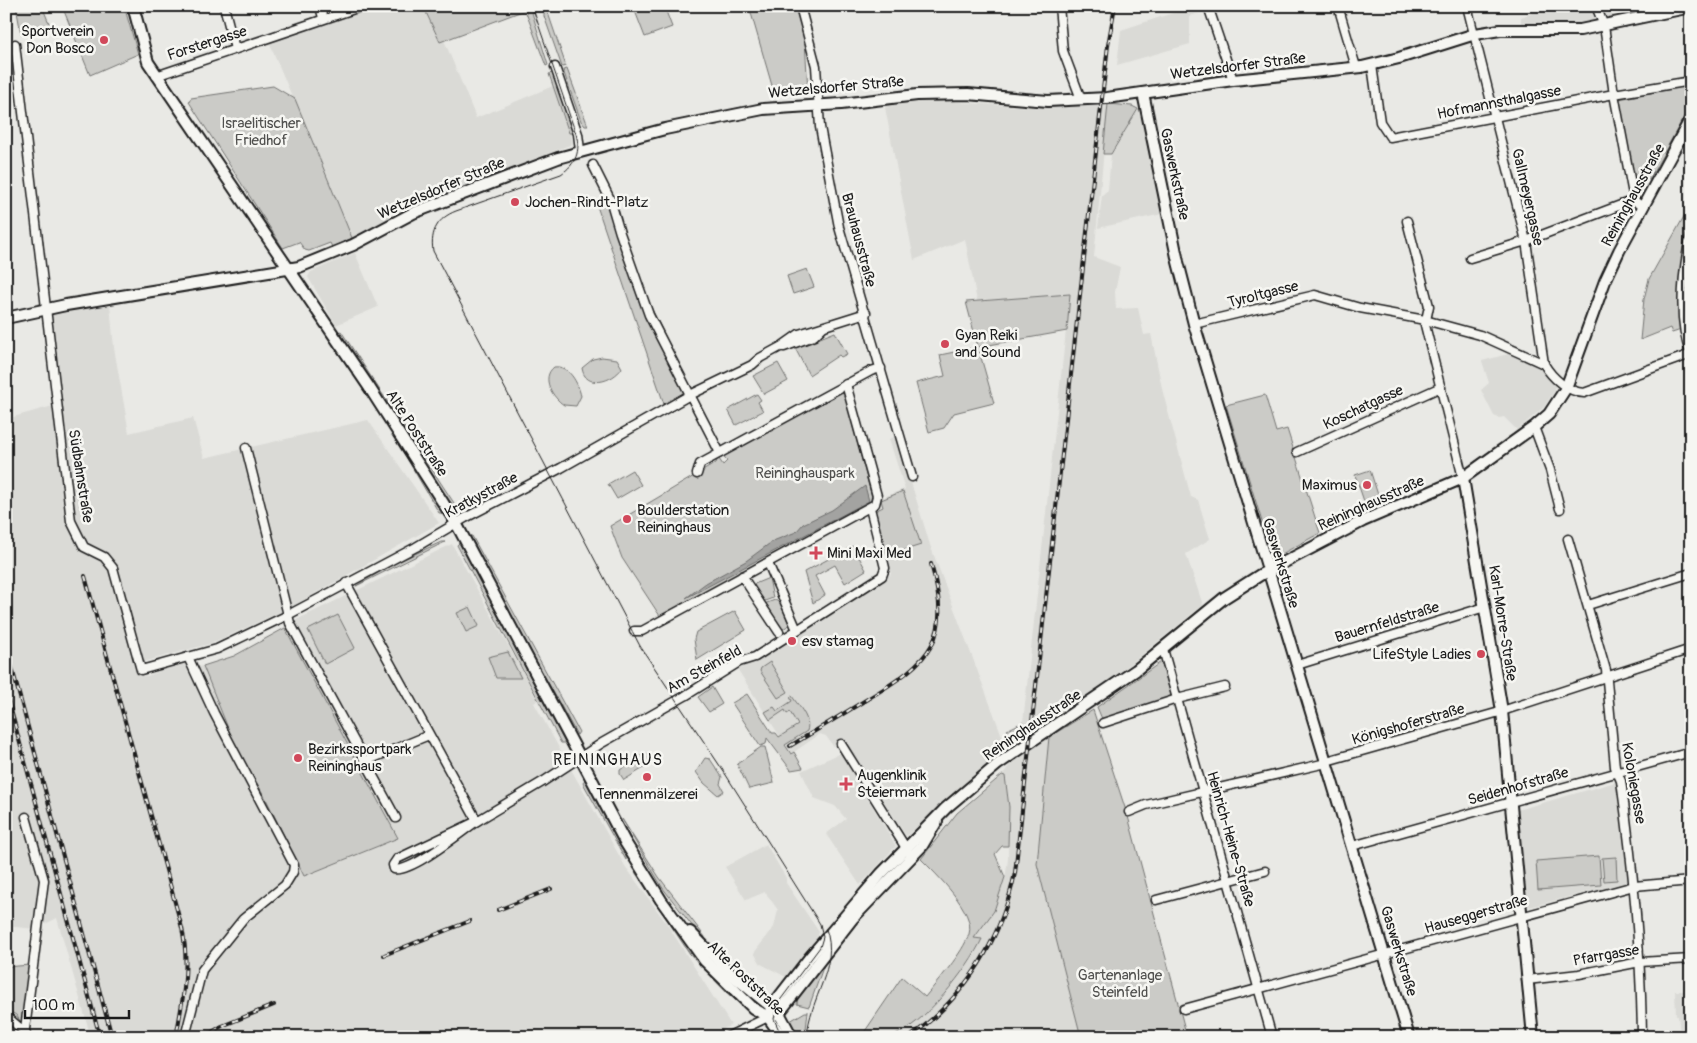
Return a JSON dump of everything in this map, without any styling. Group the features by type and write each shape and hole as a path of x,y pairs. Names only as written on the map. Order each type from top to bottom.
{"main road":[{"name":"Alte Poststraße","path":"132,6 143,50 156,76 378,399 456,523 626,842 705,961 753,1008 768,1017 782,1037"},
{"name":"Wetzelsdorfer Straße","path":"6,318 45,309 290,270 341,251 413,213 580,150 763,109 819,106 917,95 968,94 1048,100 1143,94 1233,80 1372,65 1475,34 1500,30 1572,31 1691,7"},
{"name":"Gaswerkstraße","path":"1143,94 1179,269 1194,324 1409,1037"},
{"name":"Reininghausstraße","path":"768,1017 828,941 909,852 941,813 998,764 1097,698 1163,649 1224,598 1268,570 1364,521 1463,478 1549,414 1566,388 1606,280 1691,118"},
{"name":"Karl-Morre-Straße","path":"1463,478 1502,711 1533,1037"},
{"name":"Alte Poststraße","path":"657,891 671,902 699,943 731,974 775,1010 792,1037"}],"street":[{"path":"224,6 236,49"},
{"path":"320,6 324,18"},
{"name":"Forstergasse","path":"156,76 363,6"},
{"name":"Brauhausstraße","path":"800,6 815,56 820,127 839,227 866,313 912,477"},
{"path":"1059,6 1063,52 1082,99"},
{"path":"1208,6 1233,80"},
{"path":"1338,6 1356,67"},
{"name":"Gallmeyergasse","path":"1467,6 1526,241 1544,364"},
{"path":"1596,6 1604,26 1614,94 1634,200 1643,208"},
{"name":"Südbahnstraße","path":"16,44 71,522 84,547 104,557 112,568 141,670 188,657"},
{"name":"Hofmannsthalgasse","path":"1372,65 1380,122 1390,137 1502,114 1691,82"},
{"path":"555,67 578,134 580,150"},
{"path":"593,165 610,199 649,315 720,453"},
{"path":"1470,258 1526,241 1634,200"},
{"name":"Karl-Morre-Straße","path":"1407,221 1429,306 1426,320 1463,478"},
{"path":"1426,320 1480,335 1544,364 1548,371 1566,388 1584,393 1690,354 1683,312 1684,272 1691,233"},
{"name":"Tyroltgasse","path":"1194,324 1315,295 1360,308 1426,320"},
{"name":"Kratkystraße","path":"188,657 217,650 288,615 628,431 690,395 745,369 782,346 803,341 814,336 823,327 866,313"},
{"path":"697,474 700,464 846,384 882,368"},
{"path":"634,631 642,631 870,508 876,500 876,492 846,384"},
{"name":"Koschatgasse","path":"1297,452 1441,386"},
{"path":"1534,427 1550,471 1560,509"},
{"path":"246,448 290,623 396,818"},
{"name":"Am Steinfeld","path":"476,821 397,859 393,865 394,869 410,866 476,821 581,757 739,662 755,657 884,573 884,560 870,508"},
{"name":"Koloniegasse","path":"1568,539 1606,670 1615,767 1628,827 1634,886 1640,962 1642,1037"},
{"path":"768,563 796,630"},
{"path":"1588,605 1691,573"},
{"path":"742,576 779,632"},
{"path":"346,583 476,821"},
{"name":"Bauernfeldstraße","path":"1297,664 1486,607"},
{"name":"Heinrich-Heine-Straße","path":"1163,649 1260,988 1272,1037"},
{"name":"Königshoferstraße","path":"1129,812 1327,762 1502,711 1691,649"},
{"path":"185,1037 202,970 243,920 285,885 293,872 294,864 293,858 214,713 188,657"},
{"path":"1103,724 1177,699 1225,687"},
{"path":"366,761 429,735"},
{"path":"841,744 909,852"},
{"name":"Seidenhofstraße","path":"1352,846 1618,774 1691,752"},
{"path":"25,1035 44,880 26,817"},
{"path":"1156,900 1265,871"},
{"name":"Hauseggerstraße","path":"1184,1009 1634,886 1691,881"},
{"name":"Pfarrgasse","path":"1527,980 1570,976 1640,962 1691,959"},
{"path":"6,1016 25,1035"},
{"path":"727,1037 768,1017"}],"shaded area":[{"path":"378,6 423,6 440,41 444,40 476,118 553,86 572,139 572,144 411,210 352,238 269,42"},
{"path":"1194,6 1204,6 1205,11 1190,16 1190,44 1117,65 1121,30"},
{"path":"1554,6 1594,6 1600,23 1557,28 1521,25 1521,17"},
{"path":"1601,6 1661,6 1606,19"},
{"path":"1096,95 1109,95 1094,257 1120,267 1115,292 1116,309 1138,308 1144,335 1151,334 1163,393 1191,497 1198,500 1210,539 1186,554 1203,605 1123,670 1042,727 1049,737 1037,864 1081,1037 891,1037 911,1025 933,1006 974,956 982,939 974,938 994,911 1005,878 1008,860 1009,807 1005,776 1002,775 1011,764 1023,755 1023,722 1070,294 977,301 965,239 914,260 885,107 906,102 940,101 1047,108 1095,104"},
{"path":"1138,109 1140,109 1162,214 1098,228 1102,195 1108,190 1111,154"},
{"path":"355,253 378,307 336,325 308,277 311,272"},
{"path":"110,305 114,348 129,433 193,418 204,458 368,420 439,523 291,607 213,643 136,664 139,676 147,676 183,662 191,668 203,666 234,743 266,799 304,876 398,838 284,626 452,544 525,676 537,701 534,703 625,866 667,924 731,1025 709,1037 88,1037 88,1027 57,918 35,929 6,926 6,733 17,765 6,728 6,419 53,406 42,308"},
{"path":"1508,354 1536,364 1555,384 1555,390 1544,407 1517,430 1504,417 1494,416 1481,390 1489,383 1482,361"},
{"path":"897,436 930,545 1007,749 906,836 845,740 833,746 826,736 820,734 791,754 738,670 891,574 873,512 883,507 881,498 905,489 889,439"},
{"path":"865,486 869,501 686,598 706,583 746,561 773,541 796,532 803,524 832,510"},
{"path":"843,752 852,772 896,846 860,885 826,834 846,819 835,806 814,798 801,771"},
{"path":"1616,782 1628,882 1530,907 1527,903 1517,810"},
{"path":"766,844 786,878 786,883 819,932 815,942 788,978 761,964 754,953 774,927 778,910 765,892 746,900 725,867"},
{"path":"1675,991 1691,991 1691,1033 1680,1034 1678,1015 1676,1015"}],"green space":[{"path":"16,6 42,6 51,28 21,34"},
{"name":"Sportverein Don Bosco","path":"62,6 124,6 138,54 90,75"},
{"path":"423,6 530,6 548,65 546,66 525,10 440,42"},
{"path":"648,6 664,6 672,27 645,37 635,11"},
{"path":"749,6 796,6 805,41 808,91 775,96"},
{"path":"546,7 566,66 562,67 544,16 544,8"},
{"path":"567,69 588,126 585,126 581,121 563,70"},
{"path":"552,73 573,133 569,133 549,74"},
{"path":"1691,85 1691,104 1649,180 1632,176 1619,99"},
{"name":"Israelitischer Friedhof","path":"273,86 295,99 352,238 332,247 330,243 309,251 305,250 299,242 283,248 189,102 191,98"},
{"path":"1108,104 1132,106 1138,109 1111,154 1103,154"},
{"path":"612,198 650,305 691,389 664,404 596,203"},
{"path":"1691,204 1691,222 1679,279 1681,330 1672,333 1670,328 1640,340 1644,299 1649,279"},
{"path":"807,269 814,287 793,294 787,276"},
{"path":"1070,294 1067,331 978,347 966,302"},
{"path":"341,331 454,503 452,507 339,332"},
{"path":"835,332 847,354 841,357 839,355 809,375 795,348"},
{"path":"978,347 994,403 954,413 944,428 929,432 916,383 945,376 940,355"},
{"path":"602,357 617,359 622,368 612,377 600,382 588,379 584,375 582,368 593,359"},
{"path":"778,363 788,381 764,394 753,376"},
{"path":"554,367 559,367 568,372 578,386 581,396 576,406 564,405 552,393 548,377"},
{"name":"Reininghauspark","path":"843,389 873,501 660,616 622,558 610,526 716,463 717,460 719,459 723,465 727,461 723,455"},
{"path":"757,394 761,400 758,402 763,411 736,425 728,410"},
{"path":"1265,395 1276,432 1287,429 1320,533 1278,556 1272,554 1226,405"},
{"path":"382,416 444,513 439,513"},
{"path":"632,470 641,485 617,499 608,484"},
{"name":"Maximus","path":"1370,470 1378,495 1374,497 1376,503 1366,507 1355,475"},
{"path":"903,491 921,545 886,556 873,512 883,507 881,500"},
{"path":"472,536 579,732 577,735 468,537"},
{"path":"441,542 445,542 356,586 393,564"},
{"path":"460,542 565,743 561,743 457,545"},
{"path":"853,546 866,570 845,583 835,565 815,576 825,595 813,603 804,572"},
{"path":"769,578 773,598 762,602 752,585"},
{"path":"775,600 782,604 789,625 780,631 764,604"},
{"path":"470,607 479,626 466,632 457,613"},
{"path":"735,611 746,630 697,660 694,639 696,632"},
{"path":"338,615 355,648 325,664 308,630"},
{"name":"Bezirkssportpark Reininghaus","path":"285,628 398,838 304,876 266,799 234,743 203,666 234,656"},
{"path":"508,652 521,678 496,678 488,657"},
{"path":"770,662 788,692 778,698 760,671 761,668"},
{"path":"1161,662 1172,697 1102,719 1097,707"},
{"path":"712,687 722,704 709,712 698,697"},
{"path":"747,694 772,733 776,733 779,737 798,725 790,712 787,714 785,710 770,720 765,712 774,707 777,711 792,701 790,697 792,696 804,713 808,726 807,731 785,745 791,754 794,752 803,768 791,770 767,738 766,744 760,746 732,703"},
{"name":"Gartenanlage Steinfeld","path":"1093,710 1129,820 1187,1037 1081,1037 1037,864 1049,737"},
{"path":"1023,722 1023,741 1013,745 1007,730"},
{"path":"761,747 765,747 774,783 749,789 737,764"},
{"path":"644,753 655,756 657,760 624,780 620,770"},
{"path":"705,758 710,759 722,777 720,784 724,791 718,795 704,783 696,772"},
{"path":"1002,775 1005,776 1009,807 1008,846 1002,846 995,854 1005,877 994,911 974,938 982,939 976,951 944,995 917,1021 892,1036 881,1038 861,1037 902,977 925,997 966,942 970,925 967,915 945,884 921,859 957,813"},
{"path":"585,779 626,853 626,860 583,783"},
{"path":"622,819 659,877 705,937 704,941 662,887"},
{"path":"1599,856 1601,885 1538,890 1536,861"},
{"path":"1616,857 1617,880 1604,881 1602,858"},
{"path":"635,872 643,877 695,956 746,1009 727,993 690,954"},
{"path":"826,959 809,1007 797,1004 798,997"},
{"path":"30,965 23,1025 16,1015 6,1009 6,967"},
{"path":"808,1012 805,1037 799,1037 790,1021"}],"tram line":[{"path":"532,6 576,134 578,146 576,157 561,174 444,217 434,231 433,251 640,646 726,775 820,924 823,937 820,947 778,1003 774,1019 782,1037"},
{"path":"807,1037 809,1022 827,969 829,943 826,929"}],"railway":[{"path":"910,1037 948,1004 978,965 1001,921 1015,873 1108,45 1115,6"},
{"path":"790,746 890,684 908,672 922,659 931,645 937,630 939,612 937,590 931,564"},
{"path":"85,576 182,928 185,969 183,996 176,1037"},
{"path":"6,646 112,1037"},
{"path":"6,692 100,1037"},
{"path":"498,910 551,889"},
{"path":"384,955 470,921"},
{"path":"204,1037 222,1026 274,1005"}],"place":[{"name":"Sportverein Don Bosco","path":"104,40"},
{"name":"Jochen-Rindt-Platz","path":"515,202"},
{"name":"Gyan Reiki and Sound","path":"945,344"},
{"name":"Maximus","path":"1367,485"},
{"name":"Boulderstation Reininghaus","path":"627,519"},
{"name":"Mini Maxi Med","path":"816,553"},
{"name":"esv stamag","path":"792,641"},
{"name":"LifeStyle Ladies","path":"1481,654"},
{"name":"Bezirkssportpark Reininghaus","path":"298,758"},
{"name":"Tennenmälzerei","path":"647,777"},
{"name":"Augenklinik Steiermark","path":"846,784"}],"district":[{"name":"REININGHAUS","path":"608,759"}]}
